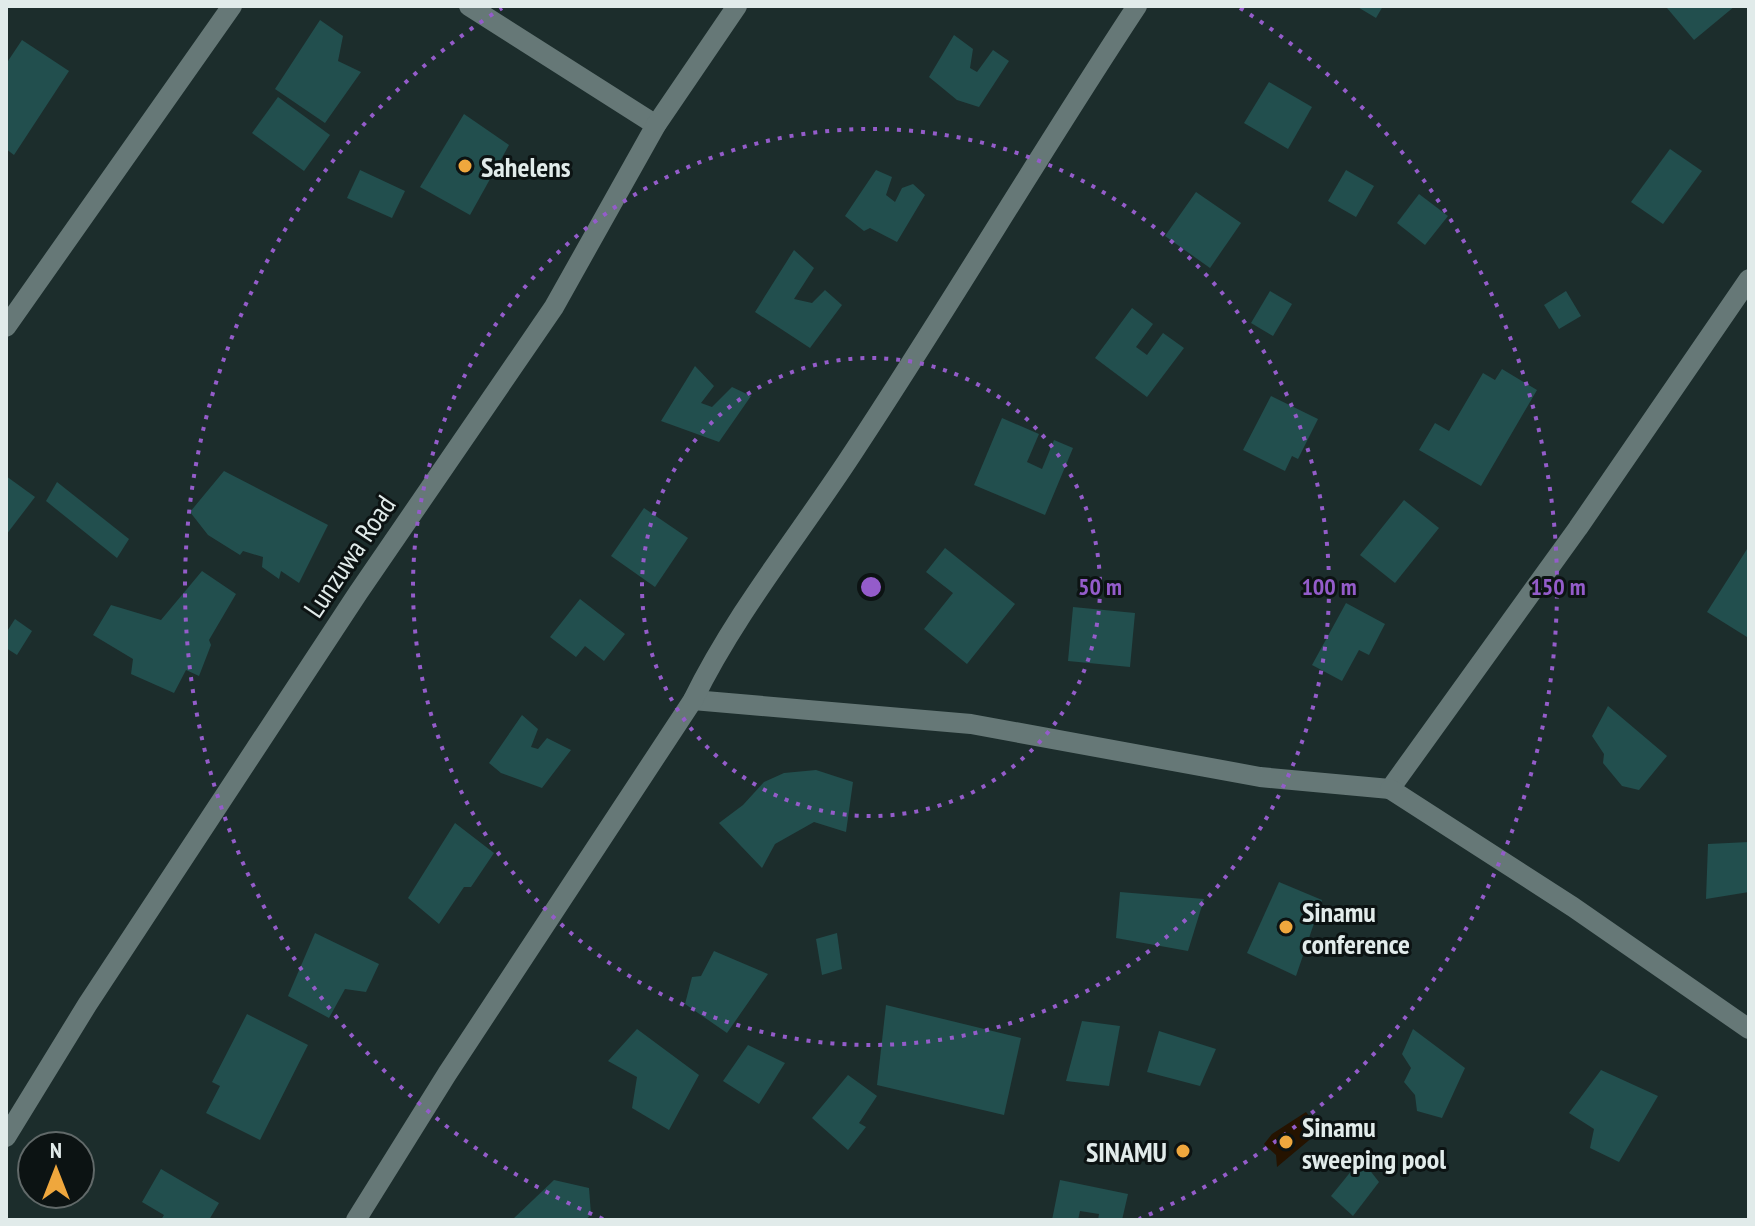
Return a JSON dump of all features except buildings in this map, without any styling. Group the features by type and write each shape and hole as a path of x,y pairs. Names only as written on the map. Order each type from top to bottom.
{"street":[{"path":"6,327 232,6"},
{"path":"469,6 656,125"},
{"name":"Lunzuwa Road","path":"6,1137 87,1005 358,593 554,307 656,125 737,6"},
{"path":"356,1220 447,1074 693,700 713,660 855,450 1044,147 1137,6"},
{"path":"1390,789 1578,528 1749,279"},
{"path":"693,700 971,724 1260,777 1390,789 1573,907 1749,1029"}],"shaded area":[{"name":"Sinamu sweeping pool","path":"1306,1112 1320,1131 1277,1167 1276,1155 1264,1144 1272,1134"}],"place":[{"name":"Sahelens","path":"465,166"},
{"name":"Sinamu conference","path":"1286,927"},
{"name":"Sinamu sweeping pool","path":"1286,1142"},
{"name":"SINAMU","path":"1183,1151"}]}
